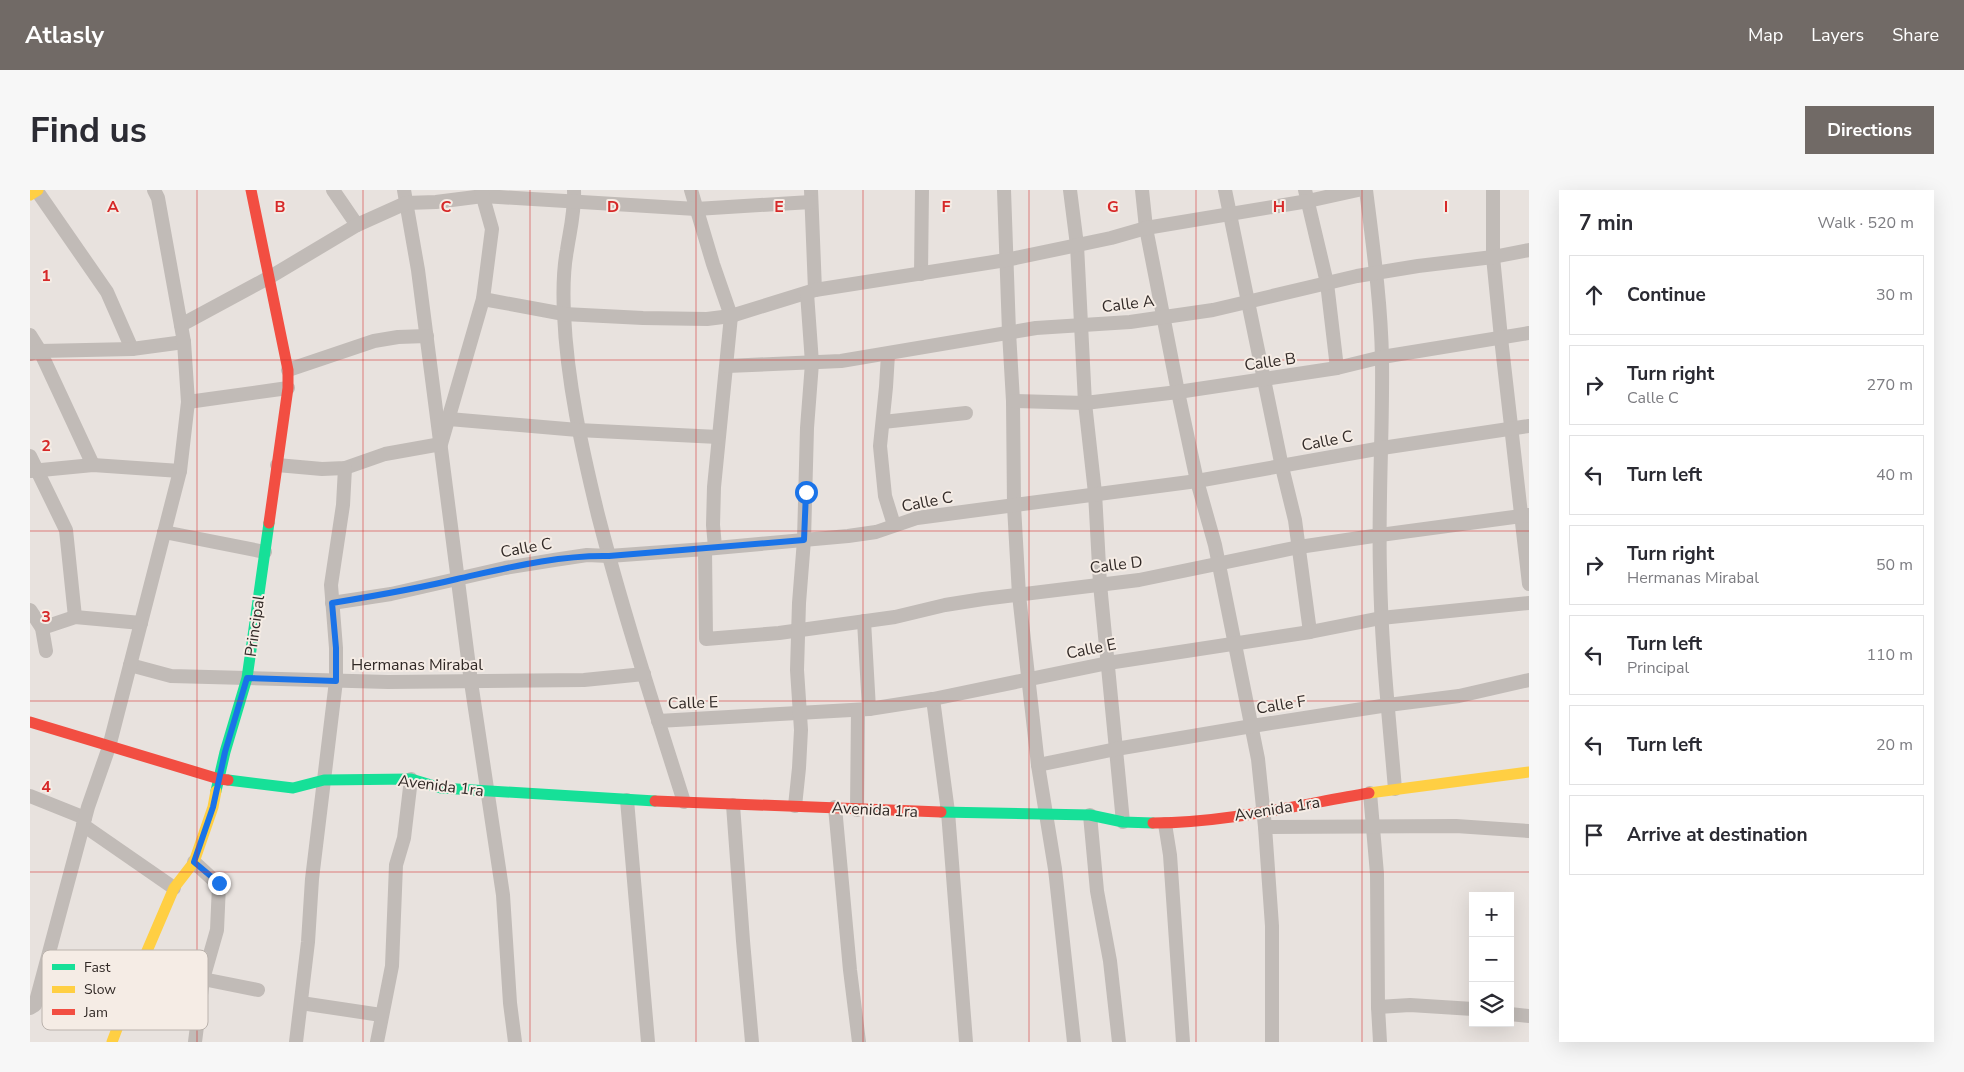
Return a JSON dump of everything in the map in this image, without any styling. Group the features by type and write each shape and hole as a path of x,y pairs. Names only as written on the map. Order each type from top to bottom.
{"street":[{"path":"50,950 84,822 109,747 180,471 188,402 184,342 158,198 154,190"},
{"name":"Principal","path":"147,950 174,888 194,862 213,807 247,678 288,388 288,370 251,190"},
{"path":"333,190 357,225"},
{"path":"692,190 696,209 731,316 718,437 710,548"},
{"path":"921,274 922,190"},
{"path":"1004,190 1008,332 1013,401 1014,506 1019,595 1030,678 1038,764 1055,870 1074,1042"},
{"path":"1070,190 1077,245 1085,403 1095,493 1100,584 1123,822"},
{"path":"1142,190 1146,228 1178,392 1215,545 1258,759 1264,812 1272,926 1272,1042"},
{"path":"1225,190 1299,547 1310,632"},
{"path":"483,300 564,314 692,320 731,316 811,292 1006,260 1146,228 1229,215 1307,195 1358,190"},
{"path":"1366,190 1376,272 1382,357 1381,618 1396,789"},
{"path":"1493,190 1493,257 1511,429 1525,516 1529,584"},
{"path":"35,192 106,292 132,349"},
{"path":"181,325 270,277 405,197 436,202 482,193 574,196 696,209 811,196 812,363 804,540 799,602 797,670 801,730 794,806"},
{"path":"441,444 483,300 492,229 482,193"},
{"path":"1307,195 1327,283 1337,368"},
{"path":"574,196 564,280 564,314 568,360 578,430 609,556 684,802"},
{"path":"405,197 418,270 471,682 503,895 510,1003 515,1042"},
{"name":"Calle A","path":"727,366 841,362 1036,328 1130,322 1213,310 1376,272 1493,257 1529,250"},
{"name":"Calle B","path":"1013,401 1085,403 1178,392 1337,368 1382,357 1529,333"},
{"path":"30,335 35,352 93,465"},
{"path":"288,370 374,341 398,337 427,336"},
{"path":"35,352 132,349 184,342"},
{"path":"888,354 880,446 885,496 894,525"},
{"path":"188,402 288,388"},
{"path":"883,422 966,413"},
{"path":"448,419 578,430 718,437"},
{"name":"Calle C","path":"332,603 391,594 554,560 588,555 609,556 857,535 876,532 917,518 946,513 1014,506 1095,493 1198,481 1382,448 1529,426"},
{"path":"277,465 322,470 345,468 385,454 441,444"},
{"path":"30,456 34,470 66,530 75,617"},
{"path":"34,470 93,465 180,471"},
{"path":"296,1042 308,942 312,879 336,681 336,648 331,585 343,505 345,468"},
{"name":"Calle D","path":"710,548 706,639 779,633 896,617 945,605 1139,580 1299,547 1525,516"},
{"path":"164,532 265,552"},
{"name":"Calle E","path":"658,721 864,710 933,699 1108,663 1310,632 1381,618 1529,603"},
{"path":"30,610 42,628 46,651"},
{"path":"42,628 75,617 141,623"},
{"path":"857,810 864,710 864,621"},
{"name":"Hermanas Mirabal","path":"130,665 171,676 336,681 471,682 584,680 644,674"},
{"name":"Calle F","path":"1038,764 1252,726 1460,696 1529,680"},
{"path":"933,699 948,812 966,1042"},
{"name":"Avenida 1ra","path":"30,722 219,780 293,788 324,780 412,779 441,788 627,800 835,807 857,810 1090,815 1109,821 1165,824 1264,812 1396,789 1529,772"},
{"path":"377,1042 392,966 396,865 404,838 412,779"},
{"path":"1370,793 1377,874 1380,1042"},
{"path":"30,796 84,822 174,888"},
{"path":"627,800 648,1042"},
{"path":"733,805 742,941 752,1042"},
{"path":"835,807 850,970 859,1042"},
{"path":"1090,815 1097,891 1110,961 1119,1042"},
{"path":"1165,824 1171,864 1183,1042"},
{"path":"1265,827 1456,826 1529,831"},
{"path":"194,862 219,883 217,930 208,962"},
{"path":"30,1008 35,1004 42,978"},
{"path":"208,980 258,990"},
{"path":"301,1003 381,1014"},
{"path":"1378,1007 1410,1005 1469,1009"},
{"path":"1514,1014 1529,1016"},
{"name":"Principal","path":"112,1042 117,1030"}],"traffic: fast":[{"path":"216,791 225,752 247,678 269,523"},
{"path":"228,780 293,788 324,780 411,779 441,788 655,801"},
{"path":"941,812 1090,815 1123,822 1153,823"}],"traffic: slow":[{"path":"30,195 38,190"},
{"path":"1369,793 1529,772"},
{"path":"147,950 174,888 194,862 213,807 216,791"},
{"path":"112,1042 117,1030"}],"traffic: jam":[{"path":"251,190 288,370 288,388 269,523"},
{"path":"30,722 219,779 228,780"},
{"path":"1153,823 1234,817 1369,793"},
{"path":"655,801 941,812"}],"route":[{"path":"219,883 194,862 213,807 225,752 247,678 336,681 336,648 332,603 391,594 506,568 588,555 609,556 804,540 806,492"}]}
